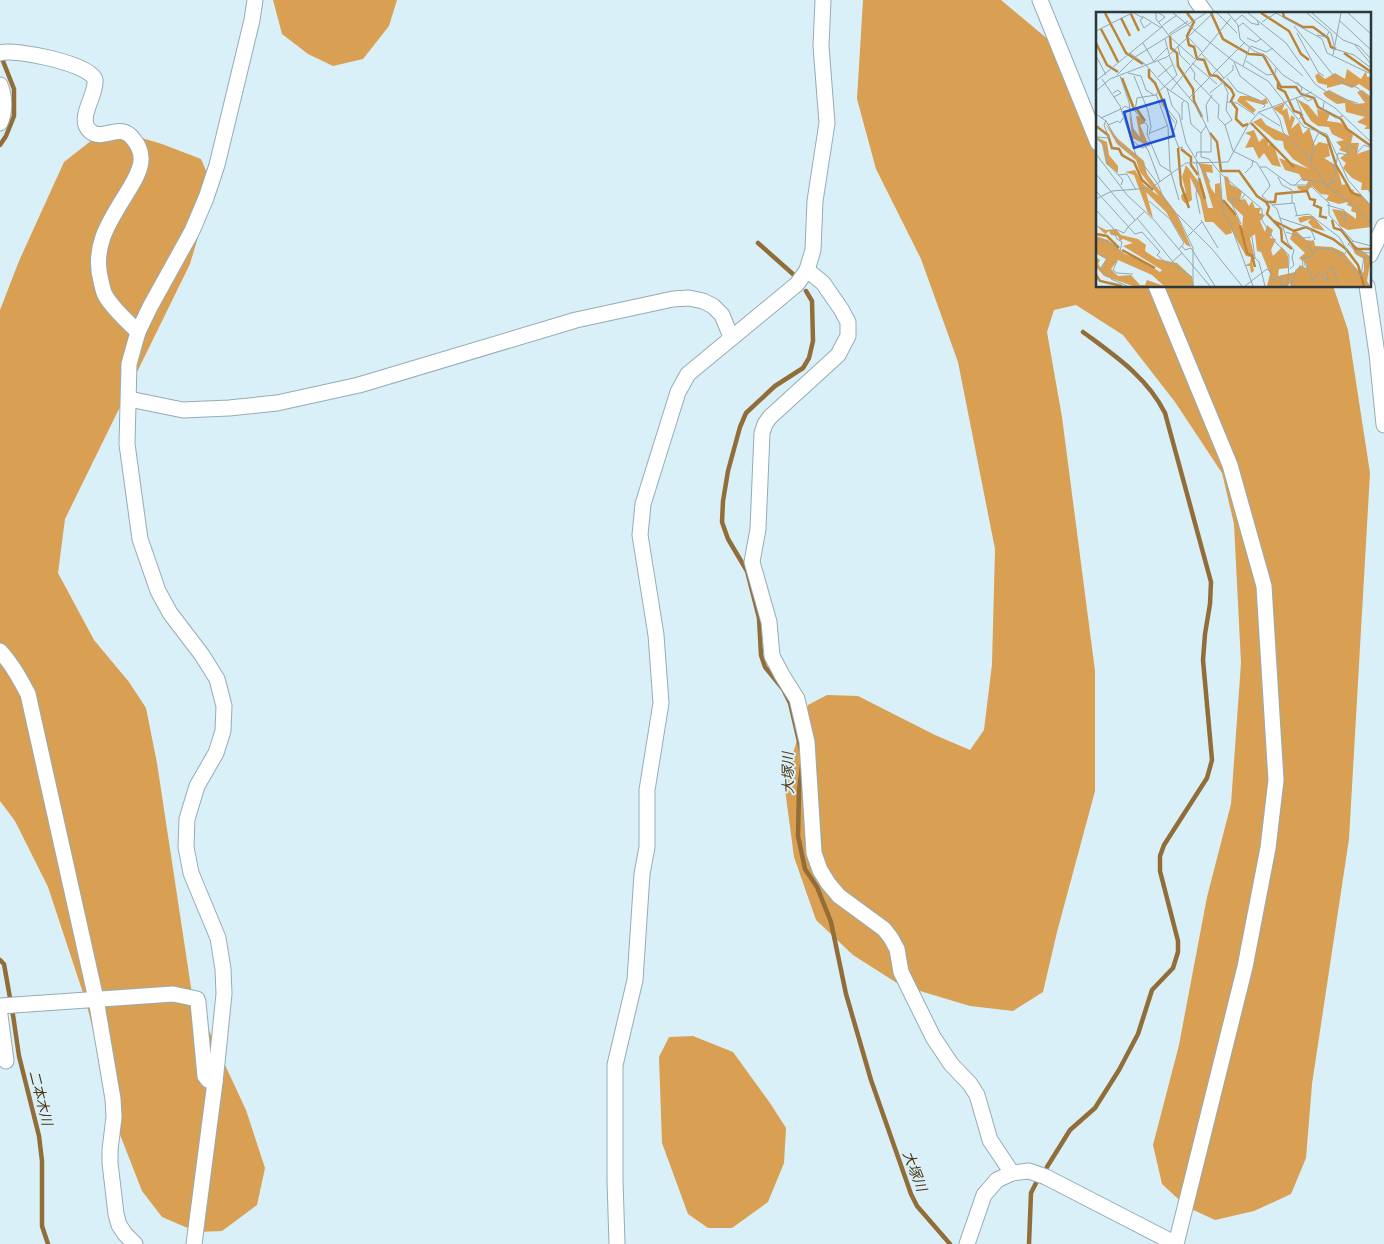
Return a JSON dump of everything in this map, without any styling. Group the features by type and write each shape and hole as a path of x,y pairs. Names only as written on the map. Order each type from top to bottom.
{"street":[{"path":"194,1244 215,1082 224,994 223,969 218,938 191,873 186,847 187,819 197,786 216,753 221,739 224,706 217,680 202,655 170,613 158,591 140,539 127,444 129,364 138,332 192,232 206,198 219,155 252,20 255,0"},
{"path":"617,1244 615,1065 635,980 642,874 646,847 647,790 661,703 656,635 640,535 643,504 678,392 688,374 797,284 806,270 812,250 815,201 827,123 821,46 823,0"},
{"path":"822,16 828,0"},
{"path":"1040,0 1096,138"},
{"path":"1196,0 1205,12"},
{"path":"2,52 61,61 90,72 95,79 86,112 85,122 89,130 96,134 105,135 113,131 122,131 132,137 138,145 142,158 136,179 109,222 100,245 99,272 105,294 116,310 138,332"},
{"path":"0,85 4,104 3,117 0,123"},
{"path":"1372,251 1384,226"},
{"path":"806,270 823,283 841,309 848,322 848,336 838,355 770,417 765,424 762,433 758,529 752,562 769,622 772,656 797,699 807,742 814,853 820,870 833,890 884,929 891,938 897,949 901,972 933,1037 950,1064 970,1084 977,1095 990,1140 1012,1172"},
{"path":"967,1244 984,1195 997,1180 1012,1172 1029,1171 1046,1177 1176,1244 1245,967 1268,848 1276,780 1264,586 1230,465 1157,288"},
{"path":"1367,288 1377,354 1384,425"},
{"path":"129,399 183,410 277,403 359,385 576,320 673,299 689,298 714,306 722,315 732,337"},
{"path":"0,652 16,672 28,694 96,999 113,1099 114,1117 110,1163 116,1214 119,1225 125,1234 136,1244"},
{"path":"6,1061 5,1008 173,994 197,999 205,1076 208,1080 215,1082"}],"shaded area":[{"path":"273,0 397,0 389,26 363,59 333,66 308,54 282,34"},
{"path":"863,0 1001,0 1050,41 1096,114 1096,288 1334,288 1348,330 1370,473 1349,839 1312,1084 1306,1158 1291,1194 1254,1211 1215,1220 1187,1207 1162,1184 1153,1145 1179,1045 1207,897 1231,804 1241,663 1234,524 1222,473 1175,402 1123,335 1076,305 1054,310 1047,332 1062,417 1095,671 1095,791 1043,992 1013,1011 970,1006 900,985 853,955 816,920 794,857 784,782 808,705 827,695 858,696 935,735 970,750 984,730 992,664 995,549 958,362 921,259 876,169 857,99"},
{"path":"101,133 125,133 162,144 201,159 213,187 190,264 65,519 58,573 94,640 129,682 146,708 157,763 192,994 246,1110 265,1168 257,1205 222,1231 197,1232 162,1217 142,1191 119,1132 86,1002 48,887 15,821 0,801 0,310 19,261 64,162"},
{"path":"693,1036 733,1052 786,1128 784,1163 768,1202 732,1228 708,1228 688,1214 662,1143 659,1057 669,1037"}],"waterway":[{"name":"二本木川","path":"0,145 14,116 14,89 1,56"},
{"name":"大塚川","path":"758,243 794,275"},
{"name":"大塚川","path":"801,750 790,703 783,689 765,667 761,655 759,618 747,571 728,539 722,522 728,471 740,427 746,413 775,386 803,368 809,358 813,341 812,301 806,291"},
{"path":"1047,1167 1070,1130 1095,1108 1119,1070 1138,1034 1152,990 1173,968 1178,952 1178,941 1160,871 1160,856 1164,845 1207,778 1212,760 1203,660 1211,582 1165,413 1149,388 1129,368 1083,332"},
{"name":"大塚川","path":"802,765 799,791 798,836 805,869 817,887 831,922 846,994 871,1080 911,1194 917,1206 950,1244"},
{"name":"二本木川","path":"0,960 4,964 19,1056 39,1136 42,1161 42,1226 48,1244"},
{"path":"1029,1244 1031,1193 1036,1183"}]}
